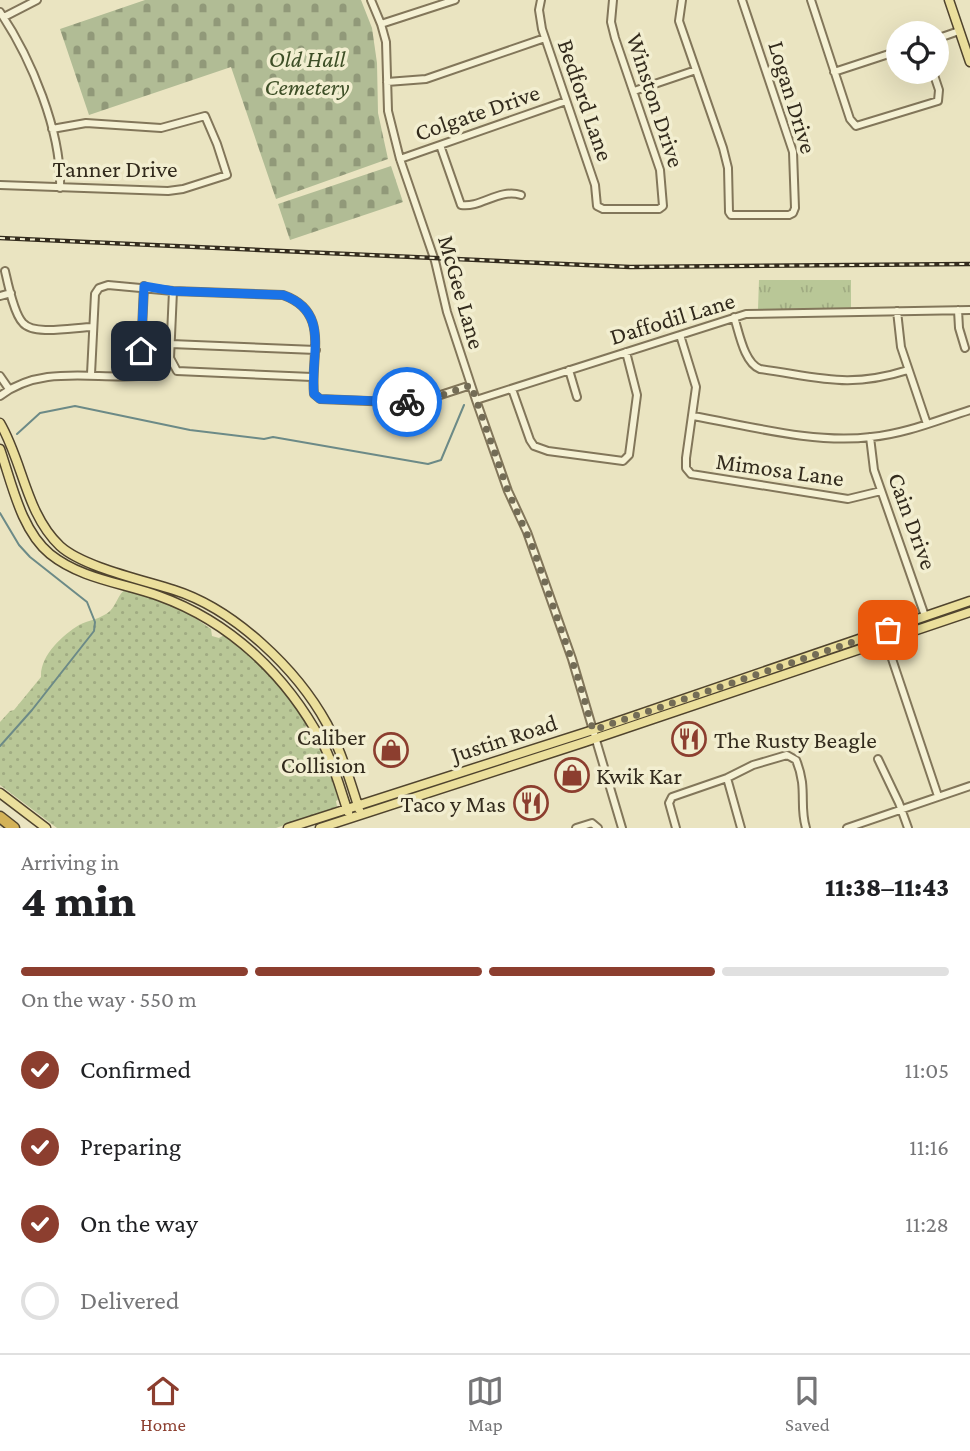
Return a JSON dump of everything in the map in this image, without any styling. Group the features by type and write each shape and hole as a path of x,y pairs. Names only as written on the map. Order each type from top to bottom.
{"highway":[{"path":"0,817 14,828"}],"main road":[{"path":"949,0 970,62"},
{"path":"0,423 44,526 70,554 185,593 251,634 300,682 327,724 346,766 362,815"},
{"path":"0,449 18,501 37,540 50,554 82,573 160,596 194,612 258,656 302,708 316,732 335,771 351,818"},
{"path":"18,501 30,497"},
{"path":"118,583 121,573"},
{"path":"968,601 970,612"},
{"name":"Justin Road","path":"288,828 732,693 885,636 925,616 968,601"},
{"name":"Justin Road","path":"320,828 594,735 729,683 970,612"},
{"path":"222,629 229,619"},
{"path":"729,683 732,693"},
{"path":"316,732 327,724"},
{"path":"0,793 46,828"}],"street":[{"path":"37,0 2,15 29,67 52,129 60,157 60,188"},
{"name":"McGee Lane","path":"371,0 381,24 387,56 390,124 400,159 435,261 447,312 476,400 508,491 533,548 579,681 622,828"},
{"path":"423,0 426,9"},
{"path":"381,24 455,0"},
{"name":"Bedford Lane","path":"541,0 540,20 545,38 595,185 597,206 603,209"},
{"name":"Winston Drive","path":"603,209 659,209 663,206 660,170 612,26 613,0"},
{"path":"634,91 696,70 679,20 682,0"},
{"name":"Logan Drive","path":"696,70 728,168 731,215 793,213 793,152 742,0"},
{"path":"811,0 850,119 855,125 860,127 939,100 937,84"},
{"path":"949,34 959,31"},
{"path":"387,82 426,79 545,38"},
{"path":"834,72 886,55"},
{"name":"Colgate Drive","path":"400,159 566,101"},
{"name":"Tanner Drive","path":"0,185 167,191 183,189 227,175 205,116 160,128 86,123 52,129"},
{"path":"440,145 461,205 468,206 507,192 521,195"},
{"path":"5,271 22,323 41,330 93,327"},
{"path":"91,374 95,294 99,288 108,285 144,286 173,291 283,295 294,299 314,322 316,350 312,377 314,394 320,399 416,403 471,385"},
{"path":"0,396 9,389 33,380 54,376 138,376 144,286"},
{"path":"173,291 170,358 177,370 312,377"},
{"path":"0,296 11,293"},
{"path":"958,310 959,328 965,348"},
{"name":"Daffodil Lane","path":"476,400 734,317 754,313 970,310"},
{"path":"897,311 897,330 927,424"},
{"path":"734,317 749,359 757,369 846,381 874,379 908,370"},
{"name":"Mimosa Lane","path":"680,335 696,387 685,468 695,476 848,499 881,491"},
{"path":"171,344 316,350"},
{"path":"512,389 534,446 548,451 620,462 629,455 637,403 635,382 626,352"},
{"path":"569,370 578,397"},
{"path":"0,376 9,389"},
{"path":"693,416 823,438 870,438 905,431 970,410"},
{"name":"Cain Drive","path":"870,438 871,455 881,491 925,616"},
{"path":"885,636 938,796"},
{"path":"676,828 670,800 676,795 727,778 761,762 792,756 796,760 803,784 802,813 806,828"},
{"path":"878,759 908,828"},
{"path":"727,778 741,828"},
{"path":"847,828 970,786"},
{"path":"576,828 592,823 598,828"}],"green space":[{"name":"Old Hall Cemetery","path":"145,0 361,0 372,28 377,63 378,113 388,159 276,199 231,67 89,115 60,29"},
{"path":"391,166 403,202 290,240 278,204"},
{"path":"759,280 851,280 851,309 758,309"},
{"path":"126,589 179,607 211,629 212,636 219,638 226,634 280,683 307,724 304,731 308,738 316,736 329,762 339,799 336,801 337,807 276,828 57,828 0,785 0,722 14,710 41,677 44,661 60,640 79,625 110,611"}],"waterway":[{"path":"17,434 40,413 75,406 190,430 264,439 273,437 428,464 441,460 464,405"},
{"path":"0,513 19,545 30,557 87,602 95,622 94,631 0,746"}],"railway":[{"path":"0,238 630,267 970,264"}],"way so far":[{"path":"407,402 428,400 471,385 508,491 533,548 593,730 888,630"}],"place":[{"name":"The Rusty Beagle","path":"689,739"},
{"name":"Caliber Collision","path":"391,750"},
{"name":"Kwik Kar","path":"572,775"},
{"name":"Taco y Mas","path":"531,803"}],"route":[{"path":"141,351 144,286 173,291 283,295 294,299 310,314 314,322 314,394 320,399 407,402"}]}
